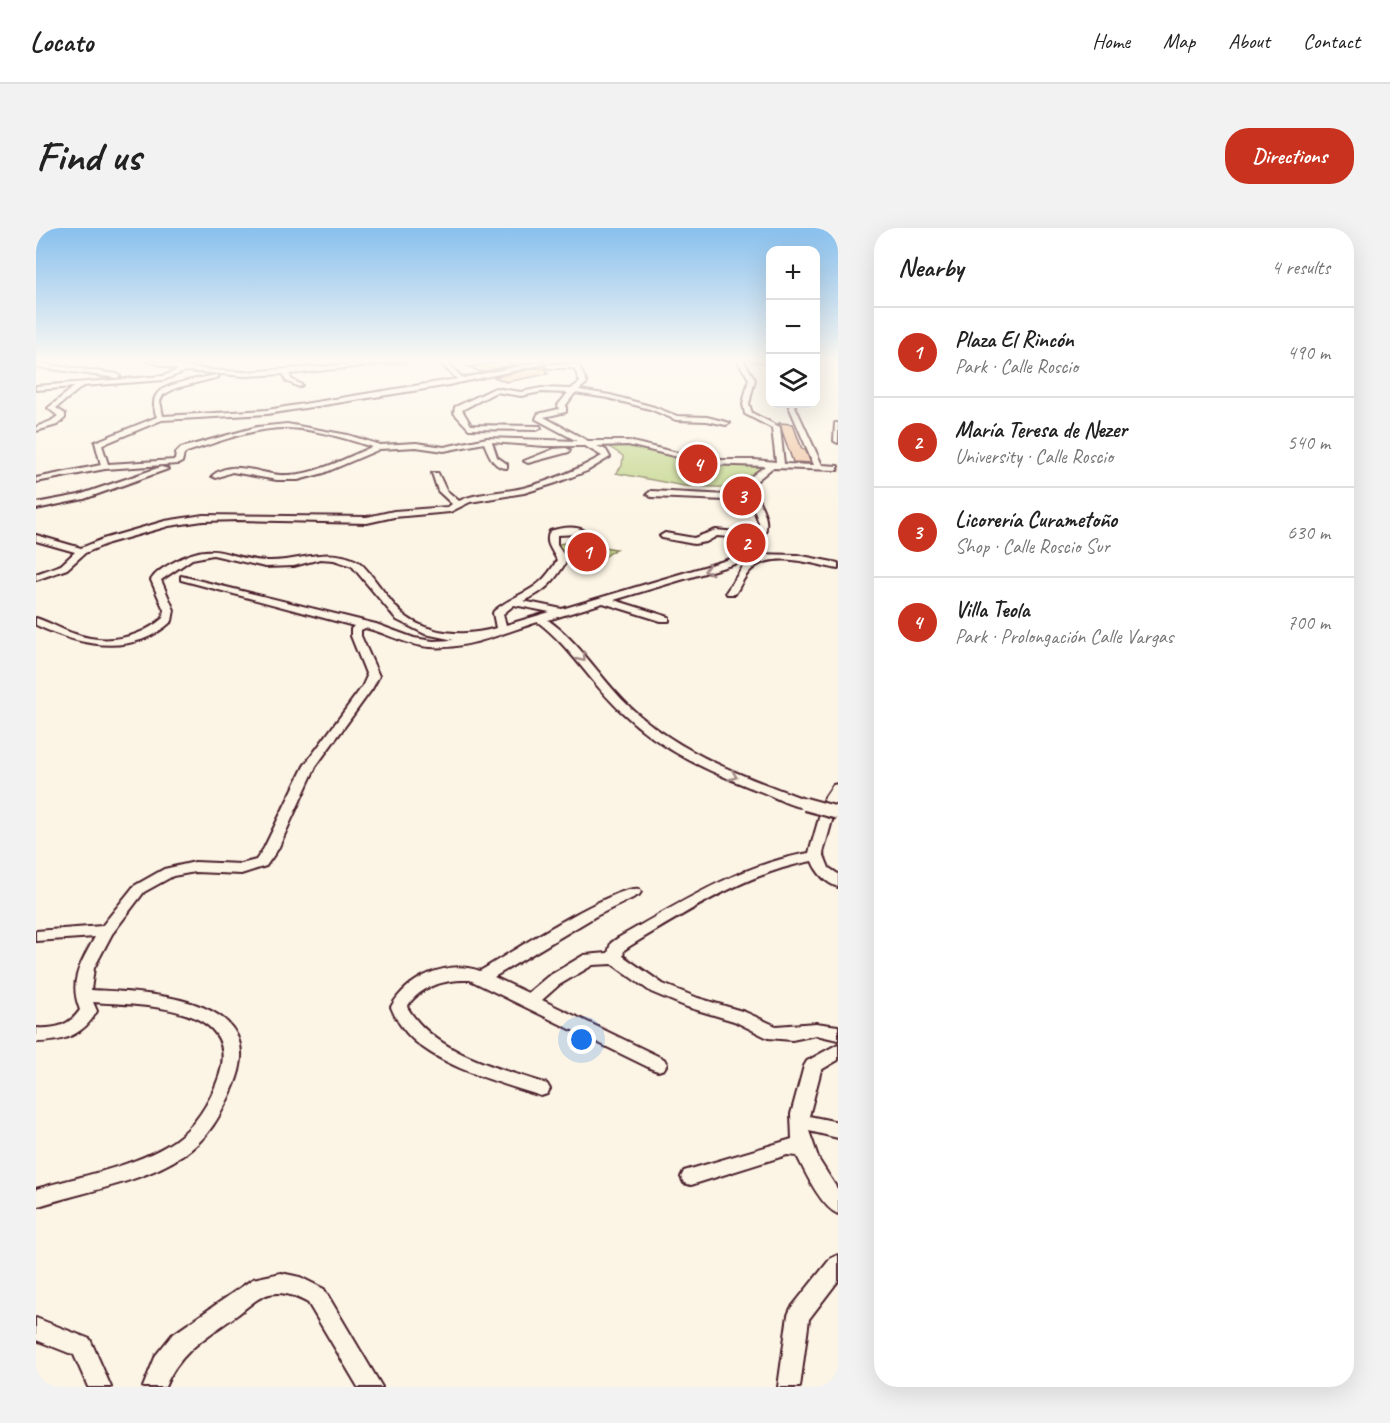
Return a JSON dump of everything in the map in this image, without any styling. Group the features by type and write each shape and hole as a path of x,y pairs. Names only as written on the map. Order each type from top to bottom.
{"street":[{"path":"36,429 59,420 62,416 60,414"},
{"path":"159,414 161,418"},
{"path":"105,467 98,444 161,418 220,414"},
{"path":"459,414 469,427 537,428"},
{"path":"549,414 540,419 605,453"},
{"path":"666,414 730,423 706,426"},
{"path":"751,414 752,417 776,427 778,465"},
{"path":"796,414 824,467"},
{"path":"744,421 752,417"},
{"path":"838,425 838,441"},
{"path":"36,506 81,497 174,466 178,462 180,453 184,450 272,426 287,426 348,437 379,447 416,445 444,448 487,440 589,444 628,443 707,462 755,462 838,468"},
{"path":"487,440 494,458 504,466"},
{"path":"216,476 221,472 234,470 287,478 330,470 379,447"},
{"path":"528,461 560,450 605,453"},
{"path":"36,577 64,567 82,551 138,530 202,518 287,516 367,520 394,514 450,508 468,500 524,490 584,470 604,458 605,453"},
{"path":"36,480 105,467 178,462"},
{"path":"747,557 765,525 749,484 767,467 778,465"},
{"path":"435,476 442,491 458,505"},
{"path":"651,494 754,499"},
{"path":"502,630 498,613 512,602 549,584 562,560 553,549 552,534 561,531 580,531"},
{"path":"665,536 694,541 703,540 716,532 760,537"},
{"path":"36,538 82,551"},
{"path":"36,621 76,639 93,642 116,642 153,633 168,619 169,610 156,580 159,575 189,557 213,552 265,564 294,563 320,556 335,557 355,564 401,618 429,632 457,637 485,635"},
{"path":"184,578 363,625 398,637 440,646 485,635 747,557 797,558 838,566"},
{"path":"731,592 746,569 760,559"},
{"path":"603,600 665,619"},
{"path":"512,602 561,612"},
{"path":"539,618 562,634 620,703 658,737 702,763 805,804 838,813"},
{"path":"36,1035 71,1031 82,1023 89,1011 82,995 86,968 106,931 139,889 169,872 195,867 241,869 261,862 271,849 310,766 368,687 373,676 356,636 356,629 363,625"},
{"path":"838,788 832,797 818,843 817,856 823,870 838,882"},
{"path":"615,958 617,947 624,942 706,895 787,861 817,856"},
{"path":"482,977 591,912 634,892"},
{"path":"36,936 106,931"},
{"path":"530,1001 553,981 590,959 615,958 666,992 693,1003 732,1013 774,1033 816,1029 838,1033"},
{"path":"541,1089 457,1058 415,1032 402,1017 399,1007 403,999 426,982 454,974 482,977 596,1036 658,1064"},
{"path":"36,1198 64,1188 132,1172 175,1150 210,1117 227,1082 235,1056 230,1035 215,1019 188,1006 82,995"},
{"path":"838,1051 813,1066 799,1121 804,1148 825,1189 838,1205"},
{"path":"799,1121 838,1130"},
{"path":"691,1177 787,1147 804,1148"},
{"path":"789,1387 799,1315 838,1265"},
{"path":"154,1387 164,1363 180,1343 260,1286 281,1283 300,1287 316,1296 371,1387"},
{"path":"36,1329 82,1347 100,1387"}],"green space":[{"path":"609,442 628,443 707,462 770,466 748,488 684,486 616,473 622,466 623,456 608,446"},
{"path":"568,542 616,549 591,566 570,563 556,545"}],"building":[{"path":"779,423 793,424 802,449 805,449 811,463 793,462"}],"place":[{"name":"Villa Teola","path":"698,464"},
{"name":"Licorería Curametoño","path":"742,496"},
{"name":"María Teresa de Nezer","path":"746,543"},
{"name":"Plaza El Rincón","path":"587,552"}]}
